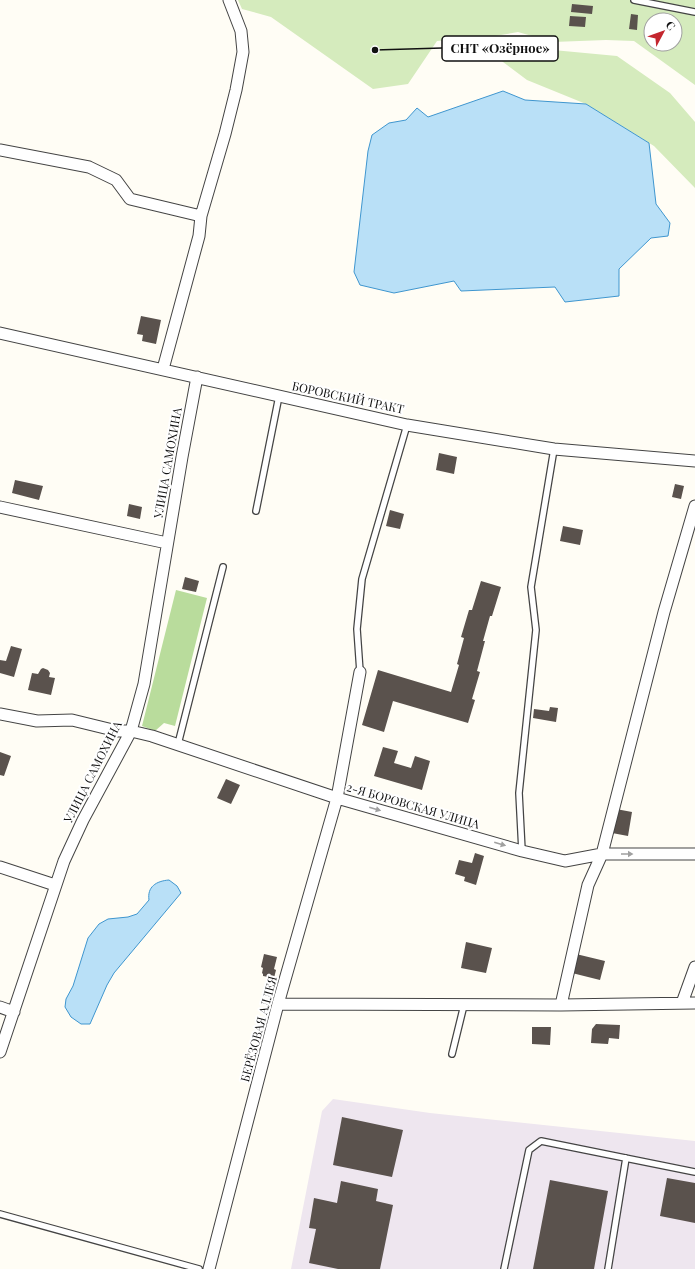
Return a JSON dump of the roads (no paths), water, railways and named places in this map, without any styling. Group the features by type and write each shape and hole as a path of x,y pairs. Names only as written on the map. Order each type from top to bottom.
{"street":[{"path":"163,369 199,236 201,216 236,90 242,52 241,31 229,0"},
{"path":"0,150 89,167 116,180 130,199 201,216"},
{"name":"БОРОВСКИЙ ТРАКТ","path":"0,333 408,424 554,450 695,462"},
{"name":"УЛИЦА САМОХИНА","path":"0,1052 64,861 83,820 131,731 144,684 167,543 197,377"},
{"path":"561,1005 588,885 602,854 664,612 695,506"},
{"path":"0,507 167,543"},
{"name":"БЕРЁЗОВАЯ АЛЛЕЯ","path":"209,1269 278,1004 337,798 360,672"},
{"name":"2-Я БОРОВСКАЯ УЛИЦА","path":"0,714 37,721 72,720 117,731 131,731 152,736 337,798 522,851 565,861 602,854 695,854"},
{"path":"0,867 55,885"},
{"path":"682,1003 695,967"},
{"path":"278,1004 561,1005 695,1003"},
{"path":"0,1007 14,1012"}],"lane":[{"path":"634,0 695,12"},
{"path":"256,511 279,396"},
{"path":"360,672 358,629 362,579 408,424"},
{"path":"522,851 519,793 536,630 531,587 554,450"},
{"path":"178,744 223,567"},
{"path":"452,1054 464,1004"},
{"path":"504,1269 529,1150 541,1141 695,1172"},
{"path":"608,1269 626,1158"},
{"path":"0,1214 199,1269"}],"water":[{"path":"503,91 525,100 586,104 649,143 656,204 670,223 668,236 651,238 619,269 619,296 565,302 555,287 461,291 454,281 394,293 360,285 354,272 368,151 372,135 389,123 406,120 417,108 428,117"},
{"path":"169,880 177,886 181,893 114,973 107,985 90,1024 81,1024 71,1017 65,1007 66,999 73,986 88,938 99,924 108,919 128,917 137,914 149,900 149,892 151,888 156,883"}],"place":[{"name":"СНТ «Озёрное»","path":"375,50"}]}
